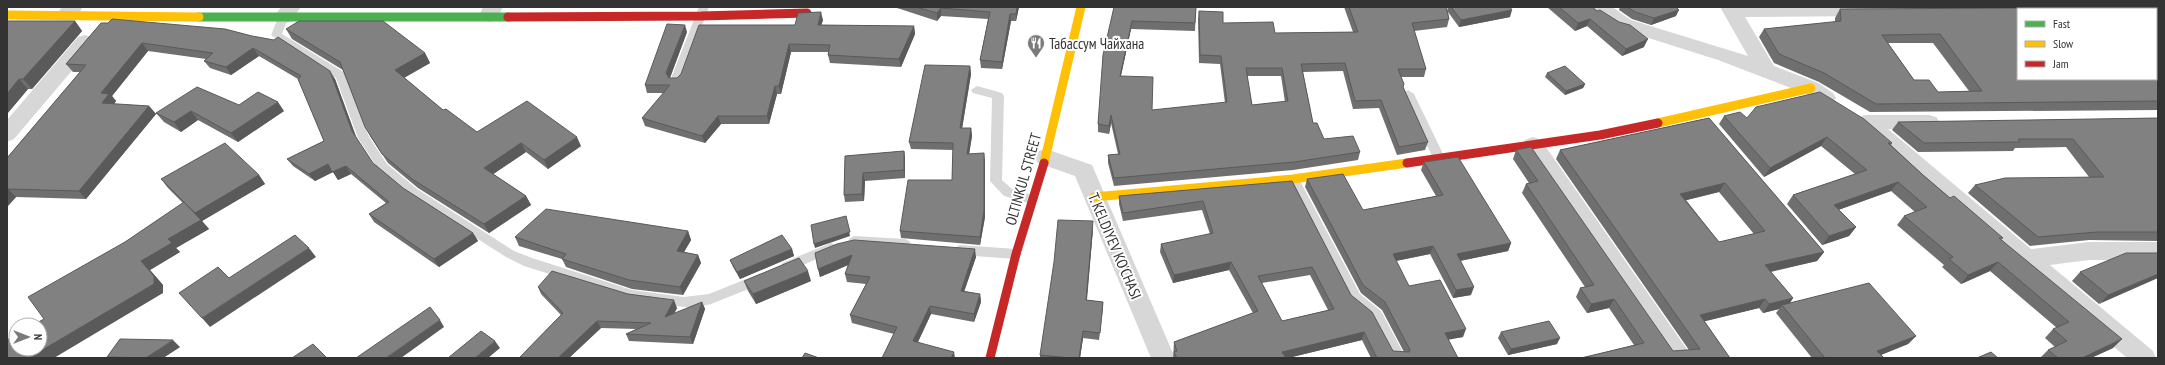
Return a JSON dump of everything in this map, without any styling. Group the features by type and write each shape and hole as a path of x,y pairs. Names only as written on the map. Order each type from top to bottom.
{"street":[{"name":"OLTINKUL STREET","path":"990,358 1016,254 1046,157 1081,7"},
{"path":"1598,7 1624,24 1725,55 1811,88 1866,122 2144,358"},
{"path":"1731,9 1766,70"},
{"path":"1731,9 1890,10"},
{"path":"7,14 70,11 107,17 491,11 702,11 807,13"},
{"path":"7,134 107,17"},
{"path":"1094,196 1294,179 1600,135 1701,114 1811,88"},
{"path":"1866,122 1945,121"},
{"path":"1533,145 1681,358"},
{"name":"T. KELDIYEV KO'CHASI","path":"1046,157 1084,171 1163,358"},
{"path":"2026,259 2089,251 2158,251"}],"lane":[{"path":"676,81 702,11"},
{"path":"287,13 276,35 341,76 364,138 383,167 413,192 510,254 528,262 632,295 684,302 699,302 711,299 835,246 856,241 919,246"},
{"path":"977,90 998,96 996,181 1008,193 1032,199"},
{"path":"1408,94 1440,158"},
{"path":"1701,114 1712,126"},
{"path":"1294,179 1355,298 1376,316 1399,358"},
{"path":"949,249 1016,254"}],"building":[{"path":"916,7 1017,7 1016,14 1010,14 1002,62 980,60 990,12 941,8 937,13"},
{"path":"1114,7 1196,7 1195,23 1132,21 1120,76 1153,77 1152,110 1227,102 1221,56 1200,55 1199,11 1223,12 1223,23 1273,22 1275,33 1358,32 1349,7 1446,7 1449,19 1412,23 1426,69 1398,69 1404,84 1403,87 1428,142 1399,147 1381,100 1355,101 1345,63 1301,64 1313,123 1317,123 1324,139 1353,136 1360,152 1294,162 1114,178 1108,155 1120,154 1111,115 1109,126 1098,124 1103,55","holes":["1246,68 1282,68 1288,101 1252,105"]},
{"path":"1451,7 1510,7 1512,10 1461,20"},
{"path":"1559,7 1592,7 1597,11 1600,10 1619,22 1630,25 1648,39 1626,49 1590,19 1578,23"},
{"path":"1627,7 1676,7 1679,10 1654,18 1635,12"},
{"path":"2158,7 2158,101 1876,104 1824,73 1779,54 1764,29 1841,21 1840,9 2017,8 2017,80 2157,80 2157,8 2024,8","holes":["1940,34 1982,91 1938,92 1929,80 1914,80 1882,35"]},
{"path":"821,12 818,25 914,26 899,59 828,55 830,45 789,44 779,86 775,86 767,116 718,116 702,136 642,118 670,85 645,85 667,24 685,25 666,73 669,78 677,78 681,74 699,25 795,25 798,13"},
{"path":"112,19 225,29 274,40 278,37 330,71 352,131 373,163 403,188 473,233 434,259 369,214 389,202 346,166 332,172 328,164 309,174 287,159 324,141 298,79 301,76 253,48 226,67 204,61 213,53 142,43 101,93 109,94 102,103 149,106 79,191 7,190 7,158 86,65 66,64 101,23 108,23"},
{"path":"7,21 75,21 23,79 19,79 7,94"},
{"path":"299,21 383,21 425,53 395,70 443,110 446,109 477,132 527,101 577,137 544,160 521,143 484,168 526,196 484,224 412,179 382,154 365,127 340,62 286,29"},
{"path":"925,65 970,66 960,128 971,128 967,154 984,153 984,210 980,237 900,231 908,180 952,180 953,143 909,142"},
{"path":"1565,66 1585,84 1566,91 1547,73"},
{"path":"197,87 239,105 258,92 278,102 231,133 191,111 174,122 156,113"},
{"path":"1820,92 1864,119 1892,143 1888,143 1923,175 1950,198 1954,196 2003,238 1999,238 2122,339 2082,358 2058,358 2048,350 2067,341 2053,329 2069,322 1998,262 1968,275 1949,259 1953,257 1904,216 1927,207 1898,182 1834,205 1856,227 1829,236 1793,195 1867,170 1827,137 1770,168 1724,116 1740,112 1747,118 1756,107"},
{"path":"1709,118 1824,252 1765,265 1793,298 1769,304 1765,299 1700,315 1730,358 1581,358 1644,343 1614,299 1591,304 1580,288 1594,285 1526,184 1538,181 1516,150 1531,147 1673,351 1700,349 1560,150","holes":["1725,183 1765,231 1719,242 1680,194"]},
{"path":"2158,118 2158,232 2097,232 2038,237 1975,185 2005,178 2104,177 2073,139 2018,139 2020,142 1924,143 1898,122"},
{"path":"225,143 259,175 195,213 161,179"},
{"path":"904,151 904,170 863,173 862,194 844,195 845,156"},
{"path":"1458,157 1511,243 1457,254 1474,287 1456,290 1433,246 1393,254 1409,286 1440,280 1466,329 1445,333 1458,358 1377,358 1364,332 1282,352 1286,358 1177,358 1174,352 1177,351 1174,342 1258,311 1231,262 1174,275 1161,244 1213,233 1203,201 1123,213 1119,196 1292,181 1351,295 1372,312 1393,351 1409,352 1410,350 1385,302 1363,285 1307,179 1343,174 1363,210 1443,195 1424,162","holes":["1312,267 1334,309 1282,321 1258,276"]},
{"path":"184,202 201,220 168,239 172,243 141,261 154,276 154,284 48,347 48,317 43,317 28,297 125,242"},
{"path":"546,209 688,231 677,251 698,255 680,287 629,280 562,259 566,254 515,237"},
{"path":"846,216 850,232 814,244 811,225"},
{"path":"1058,220 1093,221 1086,300 1103,302 1100,333 1083,331 1079,358 1040,355 1054,262"},
{"path":"295,235 309,248 202,318 179,293 218,267 229,278"},
{"path":"782,235 792,249 737,272 730,260"},
{"path":"854,240 975,249 961,291 980,294 974,314 930,306 913,341 954,352 951,358 882,358 897,327 850,315 870,277 845,274 852,255 818,269 815,253 837,244"},
{"path":"2126,253 2158,253 2158,274 2108,295 2080,272"},
{"path":"799,258 808,271 753,294 744,281"},
{"path":"552,271 628,294 674,300 665,317 702,302 690,337 626,334 651,323 597,321 558,358 519,358 563,313 538,287"},
{"path":"1869,283 1916,336 1877,351 1884,358 1825,358 1782,305"},
{"path":"430,307 440,320 386,358 356,358"},
{"path":"1549,321 1560,338 1511,349 1501,332"},
{"path":"481,331 495,341 475,358 448,358"},
{"path":"120,339 173,340 146,358 107,357"},
{"path":"7,340 8,357 33,357 32,358 7,358"},
{"path":"313,344 327,358 292,358"},
{"path":"1991,352 1998,358 1977,358"},
{"path":"805,353 819,358 802,358"}],"traffic: fast":[{"path":"199,17 508,17"}],"traffic: slow":[{"path":"1044,163 1081,7"},
{"path":"7,15 199,17"},
{"path":"1658,123 1811,88"},
{"path":"1094,197 1293,179 1407,163"}],"traffic: jam":[{"path":"508,17 701,16 807,13"},
{"path":"1407,163 1600,135 1658,123"},
{"path":"990,358 1016,254 1044,163"}],"place":[{"name":"Табассум Чайхана","path":"1036,58"}]}
